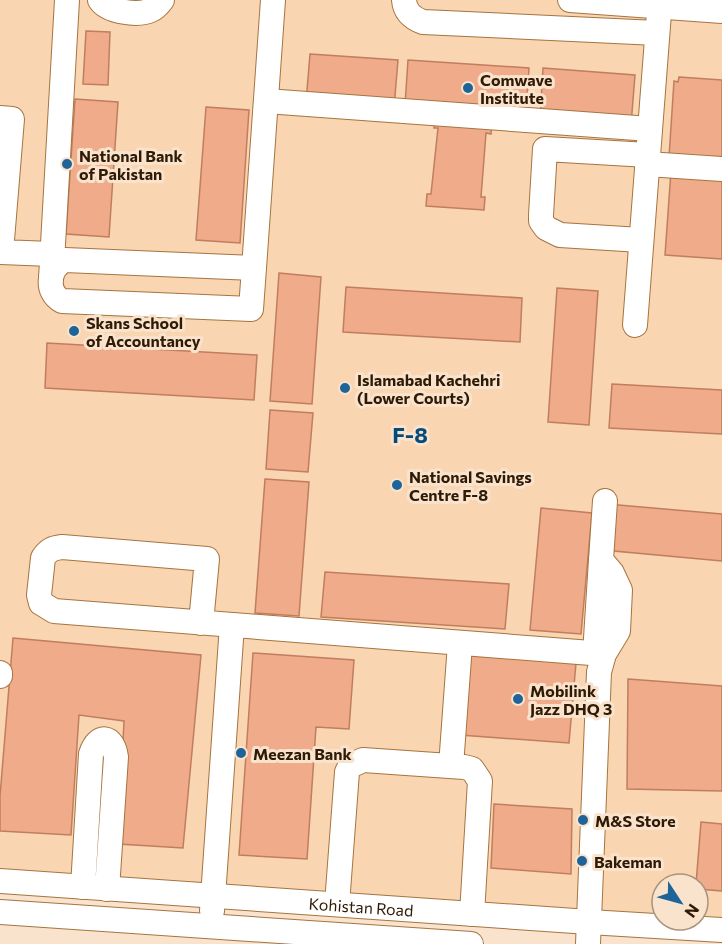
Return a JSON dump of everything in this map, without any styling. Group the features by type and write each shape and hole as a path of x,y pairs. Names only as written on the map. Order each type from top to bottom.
{"street":[{"path":"67,0 51,254 51,290 63,301 251,309 273,0"},
{"path":"100,0 109,9 144,12 152,10 162,0"},
{"path":"404,0 410,15 423,22 657,33"},
{"path":"570,0 660,3 722,11"},
{"path":"635,326 660,3"},
{"path":"266,101 650,129"},
{"path":"0,118 12,119 1,252 51,254"},
{"path":"641,240 562,235 546,228 541,221 545,149 722,169"},
{"path":"51,280 52,270 57,263 65,260 254,268"},
{"path":"588,933 605,501"},
{"path":"201,623 207,559 62,547 53,548 43,558 39,596 41,603 54,611 201,623 232,625 460,644 599,654"},
{"path":"599,654 618,631 620,591 612,573 601,560"},
{"path":"211,925 232,625"},
{"path":"451,766 460,644"},
{"path":"83,887 91,754 98,741 104,739 110,741 115,747 116,757 107,889"},
{"path":"337,904 347,772 350,766 363,760 451,766 472,769 480,781 471,914"},
{"name":"Kohistan Road","path":"0,881 471,914 588,933 722,930"},
{"path":"283,937 287,900"},
{"name":"Kohistan Road","path":"0,912 211,925 283,937 471,944"}],"shaded area":[{"path":"0,0 568,0 722,11 722,930 710,929 710,872 650,872 650,925 0,881"}],"building":[{"path":"86,31 110,32 108,85 83,84"},
{"path":"310,54 398,60 394,108 306,102"},
{"path":"408,60 529,68 526,113 405,105"},
{"path":"543,68 635,75 631,125 540,119"},
{"path":"679,77 722,80 722,164 669,157 674,81 678,82"},
{"path":"75,99 118,102 109,237 66,234"},
{"path":"206,107 249,110 240,243 196,240"},
{"path":"435,117 492,122 491,134 486,133 481,197 485,197 484,210 426,206 427,194 431,194 438,128 434,128"},
{"path":"671,171 722,174 722,259 665,255"},
{"path":"279,273 321,277 312,404 270,401"},
{"path":"346,287 522,298 520,342 343,332"},
{"path":"557,288 598,291 589,425 548,422"},
{"path":"47,343 257,355 254,400 45,388"},
{"path":"612,384 722,390 722,434 609,428"},
{"path":"270,410 313,413 308,472 266,469"},
{"path":"265,479 309,482 299,616 255,613"},
{"path":"607,504 722,514 722,561 603,550"},
{"path":"541,508 592,513 581,634 530,630"},
{"path":"325,572 509,584 505,629 321,617"},
{"path":"13,638 201,655 183,848 118,844 124,721 79,715 71,835 0,831 0,796"},
{"path":"253,653 354,660 349,729 316,727 307,859 239,855"},
{"name":"Mobilink Jazz DHQ 3","path":"466,655 576,663 569,743 460,735"},
{"path":"628,679 722,686 722,791 627,789"},
{"path":"494,804 572,809 571,874 491,868"},
{"path":"701,822 722,824 722,891 710,890 710,872 697,872"}],"place":[{"name":"Comwave Institute","path":"468,88"},
{"name":"National Bank of Pakistan","path":"67,164"},
{"name":"Skans School of Accountancy","path":"74,331"},
{"name":"Islamabad Kachehri (Lower Courts)","path":"345,388"},
{"name":"National Savings Centre F-8","path":"397,485"},
{"name":"Mobilink Jazz DHQ 3","path":"518,699"},
{"name":"Meezan Bank","path":"241,753"},
{"name":"M&S Store","path":"583,820"},
{"name":"Bakeman","path":"582,861"}],"district":[{"name":"F-8","path":"410,434"}]}
